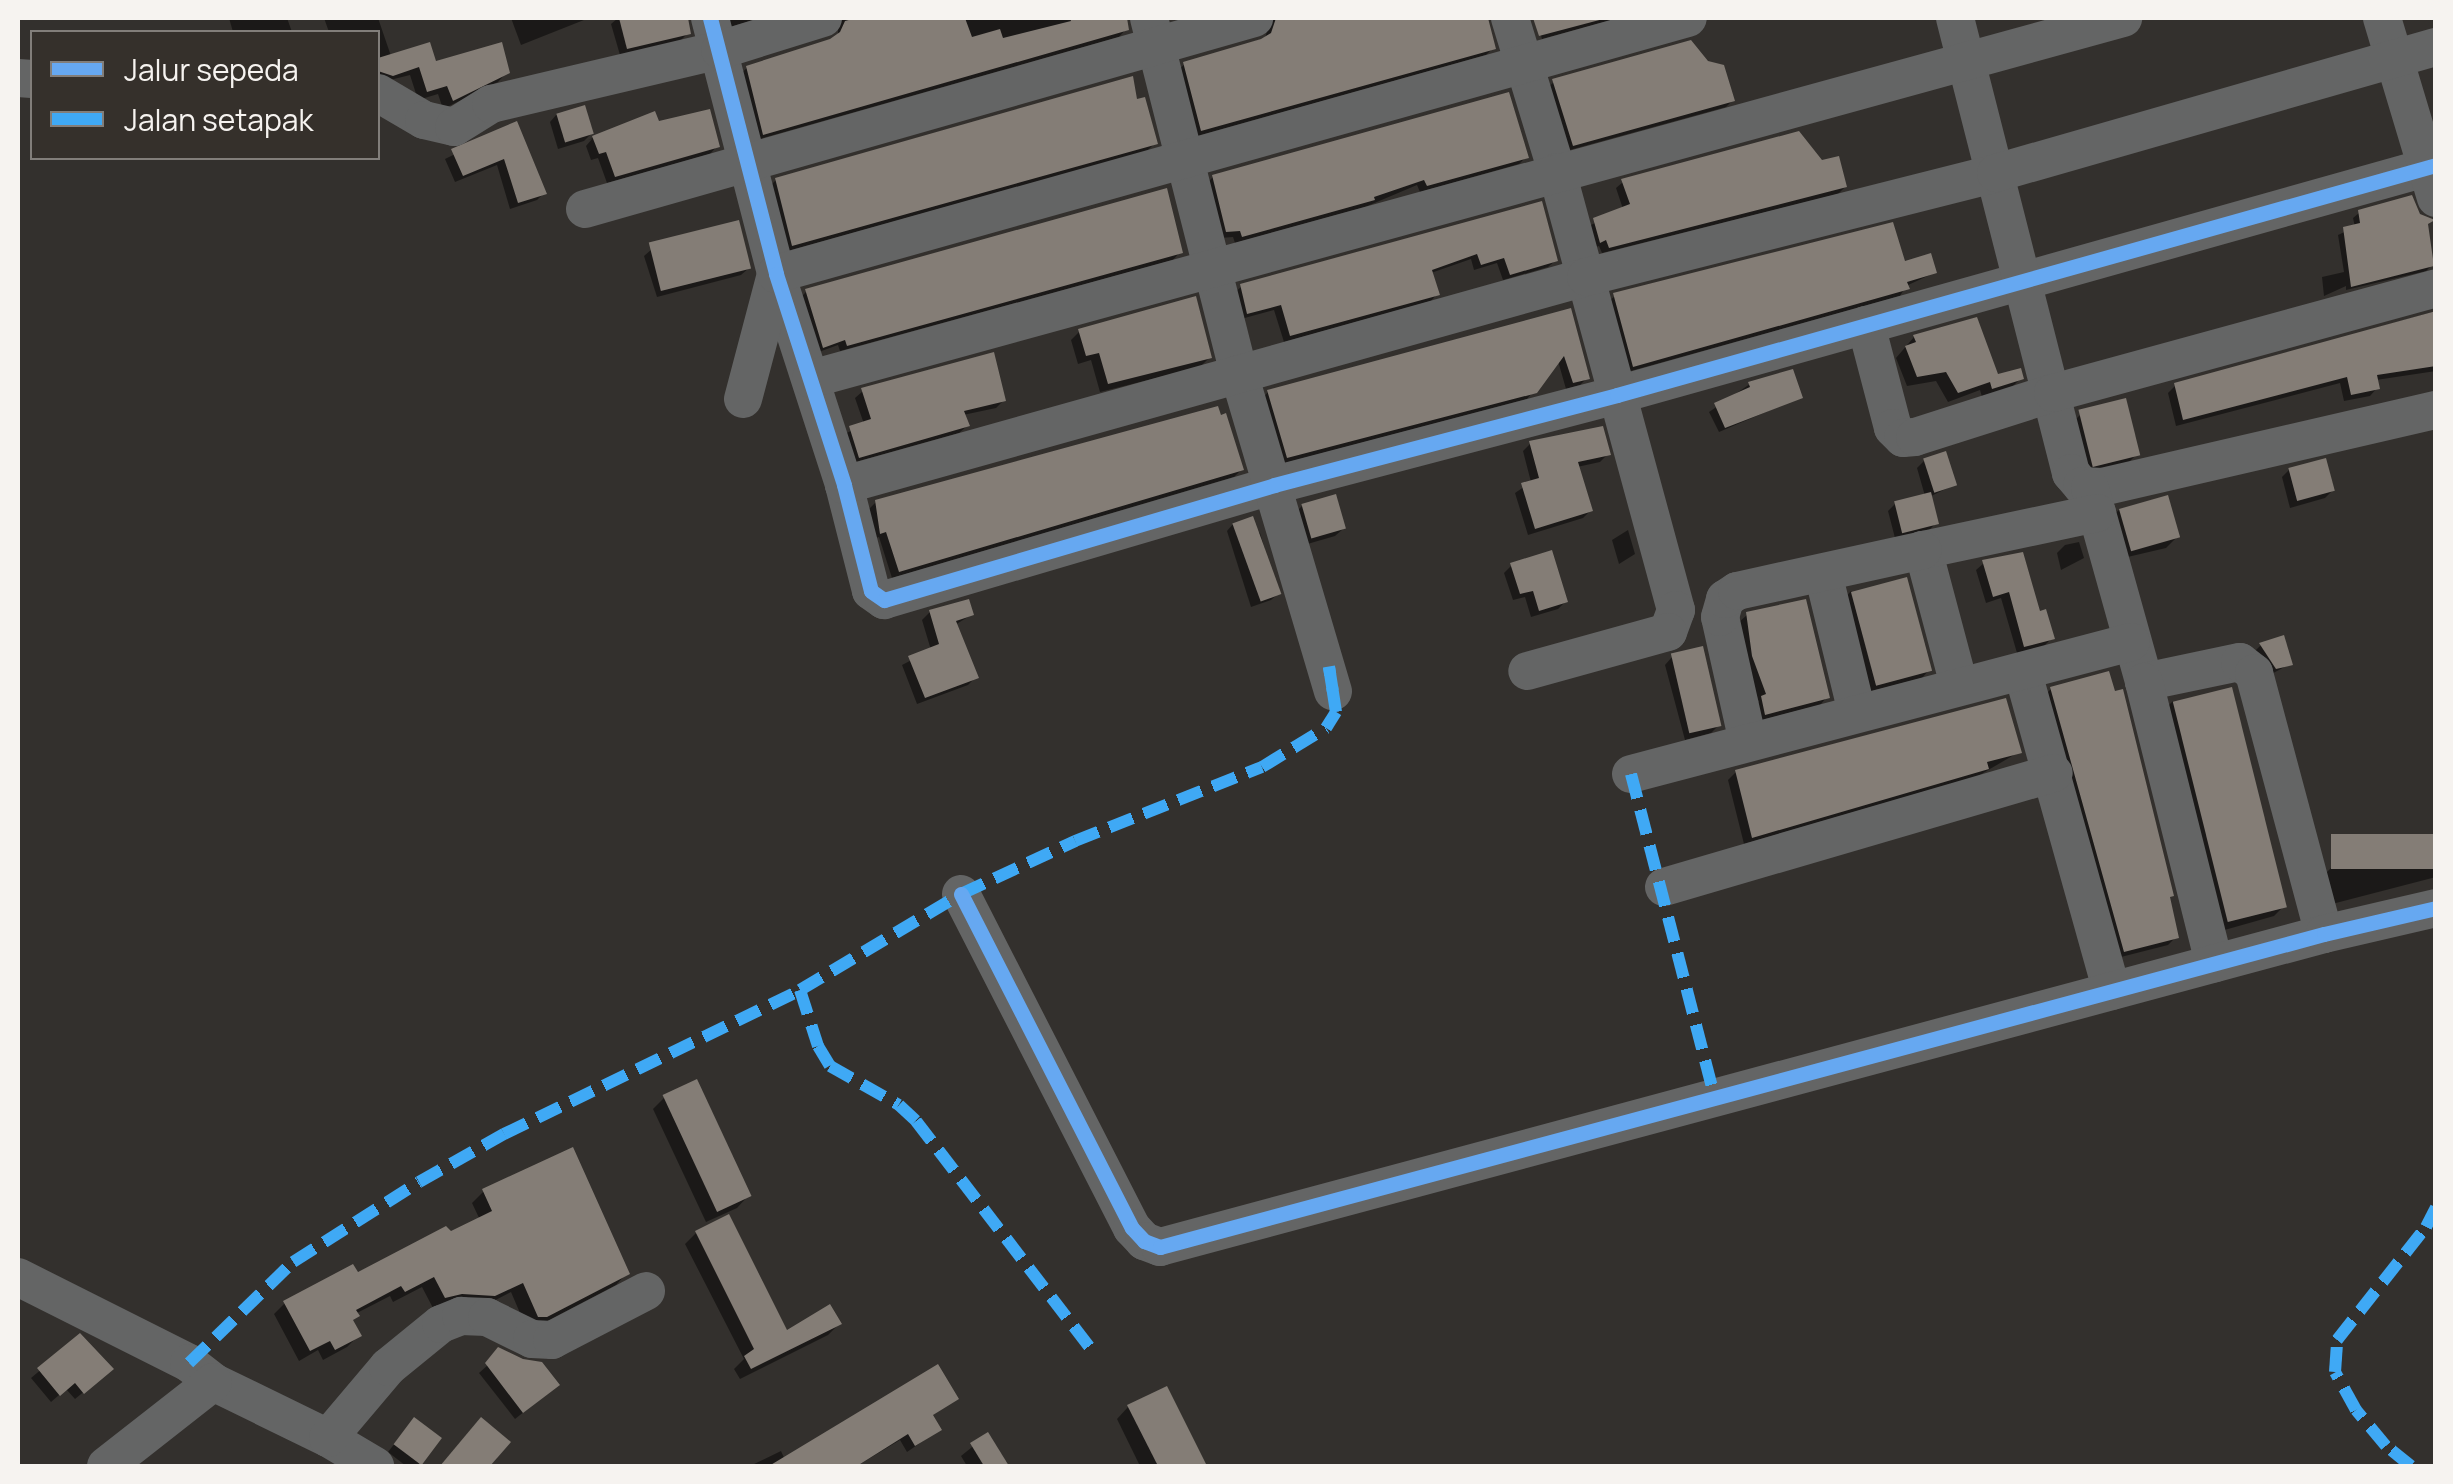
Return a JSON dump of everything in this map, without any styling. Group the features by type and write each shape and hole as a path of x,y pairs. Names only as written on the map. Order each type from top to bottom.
{"street":[{"path":"380,94 424,120 454,126 491,104 715,34 824,18"},
{"path":"585,209 1153,32 1254,18"},
{"path":"1510,18 1557,172 1676,610 1668,632 1527,671"},
{"path":"776,274 1688,18"},
{"path":"1955,18 2071,473 2093,501 2144,682 2214,963"},
{"path":"812,380 2124,18"},
{"path":"715,34 776,274 844,484 871,591 884,600 1274,485 1617,395 2024,280 2433,177 2382,18"},
{"path":"1153,32 1215,267 1238,374 1334,691"},
{"path":"844,484 1586,277 1996,173 2436,47"},
{"path":"743,400 776,274"},
{"path":"1866,325 1893,428 1904,438 2436,288"},
{"path":"1748,742 1720,616 1722,605 1737,591 1923,550 2436,410"},
{"path":"1923,550 1959,685"},
{"path":"1823,573 1856,712"},
{"path":"1631,774 2131,642"},
{"path":"2144,682 2248,664 2324,934"},
{"path":"2024,673 2112,991"},
{"path":"1664,887 2054,773"},
{"path":"961,894 1132,1228 1144,1241 1160,1247 2214,963 2436,908"},
{"path":"18,1277 189,1364 213,1382 328,1438 375,1466"},
{"path":"328,1438 388,1368 441,1324 461,1316 486,1317 532,1339 552,1340 646,1291"},
{"path":"106,1466 213,1382"}],"building":[{"path":"619,18 688,18 691,34 627,49"},
{"path":"965,18 972,37 1000,29 1003,38 1071,21 1070,18 1127,18 1129,30 763,135 746,66 830,39 840,32 845,21"},
{"path":"1276,18 1488,18 1496,49 1201,131 1183,62 1261,39 1271,33"},
{"path":"1533,18 1607,18 1539,36"},
{"path":"1691,40 1708,61 1724,65 1735,101 1573,146 1552,79"},
{"path":"430,42 436,61 502,42 510,73 453,101 447,86 427,92 419,67 393,76 380,72 380,57"},
{"path":"1133,76 1137,99 1145,97 1158,144 792,246 775,178"},
{"path":"1509,92 1529,158 1427,186 1424,180 1374,197 1375,200 1242,237 1240,231 1226,232 1212,175"},
{"path":"585,105 594,134 565,142 556,114"},
{"path":"710,109 720,147 615,177 606,152 599,154 592,136 655,111 659,121"},
{"path":"517,121 547,194 518,203 504,159 463,176 451,149"},
{"path":"1799,131 1822,160 1839,156 1847,187 1609,248 1606,240 1600,243 1593,218 1630,204 1621,179"},
{"path":"1167,188 1183,253 847,346 845,340 823,348 805,289"},
{"path":"2412,195 2420,214 2435,220 2428,224 2434,266 2351,287 2343,227 2360,223 2358,210"},
{"path":"1542,201 1558,261 1510,275 1504,258 1481,265 1477,254 1432,270 1440,295 1290,336 1281,305 1247,314 1240,284"},
{"path":"739,220 751,269 661,291 649,242"},
{"path":"1893,222 1905,261 1931,253 1937,273 1907,282 1910,289 1633,367 1613,293"},
{"path":"1196,296 1212,358 1108,384 1099,353 1086,356 1078,329"},
{"path":"1571,308 1590,379 1573,383 1564,356 1537,393 1287,458 1267,390"},
{"path":"2436,311 2436,366 2377,375 2380,389 2351,395 2347,377 2183,420 2174,383"},
{"path":"1977,317 1998,374 2021,368 2024,379 1992,389 1990,382 1958,393 1946,372 1917,377 1905,346 1916,342 1913,335"},
{"path":"994,352 1006,401 964,411 970,426 859,458 849,426 871,419 861,388"},
{"path":"1793,369 1803,398 1725,428 1714,403 1750,387 1748,382"},
{"path":"2126,398 2140,455 2093,467 2078,410"},
{"path":"1218,406 1221,415 1226,413 1244,470 899,572 886,532 880,534 875,500"},
{"path":"1603,426 1611,455 1578,462 1593,511 1535,529 1521,483 1539,478 1529,441"},
{"path":"1946,451 1957,485 1934,493 1923,458"},
{"path":"2326,458 2335,491 2297,501 2288,468"},
{"path":"1931,492 1939,524 1902,533 1894,501"},
{"path":"1336,494 1346,529 1311,539 1301,504"},
{"path":"2168,495 2180,537 2131,551 2119,509"},
{"path":"1253,516 1281,594 1261,602 1232,524"},
{"path":"1552,550 1568,602 1539,611 1533,591 1520,594 1510,563"},
{"path":"2023,552 2040,611 2046,609 2055,639 2024,647 2009,592 1993,597 1982,560"},
{"path":"1907,577 1932,671 1876,686 1851,592"},
{"path":"969,599 974,615 956,621 979,678 925,698 908,656 939,644 929,610"},
{"path":"1806,599 1830,698 1765,715 1761,696 1766,694 1752,656 1746,612"},
{"path":"2284,635 2293,665 2276,669 2259,643"},
{"path":"1703,646 1721,726 1689,733 1671,653"},
{"path":"2109,671 2115,691 2123,689 2174,896 2170,897 2179,938 2124,952 2050,687"},
{"path":"2232,687 2287,907 2228,922 2173,702"},
{"path":"2006,698 2022,753 1987,762 1989,769 1752,838 1735,770"},
{"path":"2331,834 2436,834 2436,869 2331,869"},
{"path":"697,1079 752,1196 717,1212 663,1095"},
{"path":"573,1147 630,1274 547,1317 538,1317 523,1283 495,1296 462,1294 445,1298 434,1277 405,1292 401,1286 356,1310 360,1316 353,1320 362,1336 335,1350 330,1341 310,1351 283,1301 353,1264 358,1272 446,1226 451,1231 492,1211 482,1189"},
{"path":"729,1214 787,1330 830,1304 842,1324 751,1369 744,1356 754,1349 695,1231"},
{"path":"80,1333 114,1369 84,1394 75,1383 60,1396 37,1368"},
{"path":"498,1347 523,1359 542,1362 560,1385 523,1413 485,1363"},
{"path":"938,1364 959,1399 933,1415 942,1430 915,1446 908,1434 857,1466 769,1466"},
{"path":"1167,1386 1207,1466 1158,1466 1127,1405"},
{"path":"414,1417 442,1438 421,1465 394,1444"},
{"path":"481,1417 511,1442 490,1466 440,1466"},
{"path":"988,1432 1009,1466 984,1466 970,1443"}],"marked path":[{"path":"189,1363 293,1262 419,1182 504,1134 800,990 961,894 1075,841 1262,767 1326,728 1336,712 1329,667 1333,691"},
{"path":"1631,774 1715,1098"},
{"path":"800,990 818,1046 830,1066 899,1105 916,1121 1090,1348"},
{"path":"2411,1466 2386,1446 2356,1410 2335,1372 2337,1340 2426,1227 2436,1207"}],"cycle path":[{"path":"710,18 776,274 844,485 871,591 884,600 1274,485 1617,395 2436,165"},
{"path":"961,894 1132,1228 1144,1241 1160,1247 2324,934 2436,908"}]}
